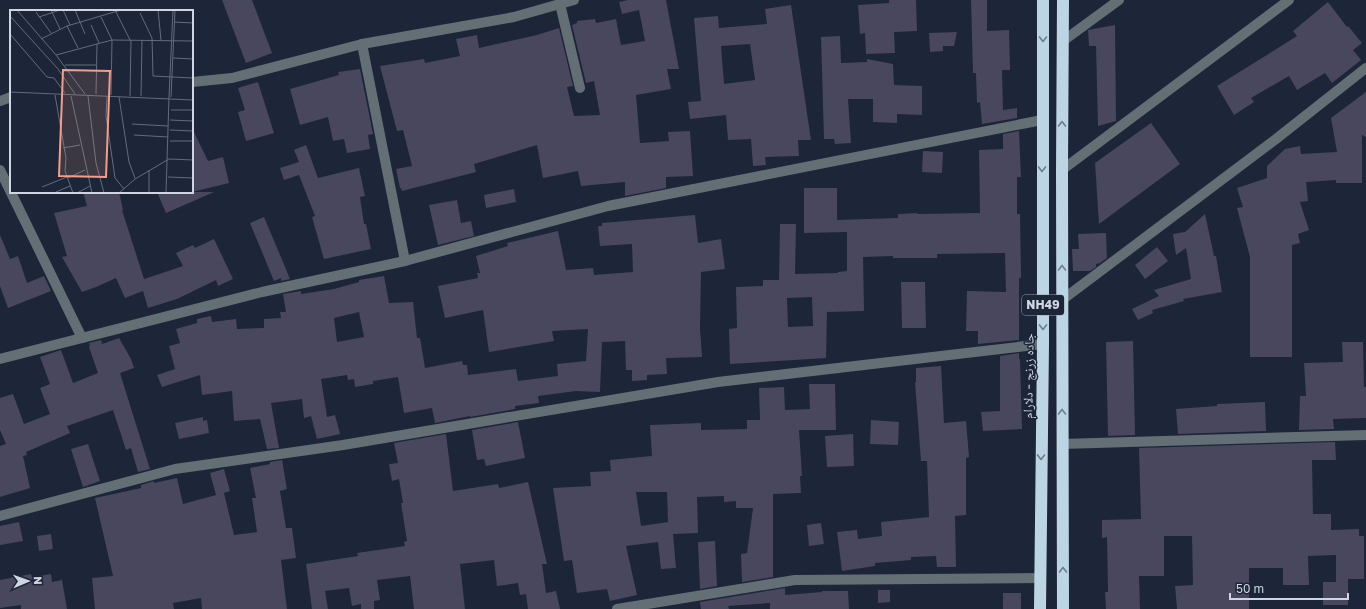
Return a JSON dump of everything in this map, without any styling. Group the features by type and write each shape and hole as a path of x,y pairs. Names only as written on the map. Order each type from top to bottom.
{"highway":[{"name":"جاده زرنج - دلارام","path":"1040,609 1043,344 1043,0"},
{"name":"NH49","path":"1063,0 1063,609"}],"street":[{"path":"193,82 232,78 362,44 514,17 574,0"},
{"path":"1063,41 1119,0"},
{"path":"1062,170 1289,0"},
{"path":"560,4 580,88"},
{"path":"362,44 405,261"},
{"path":"1062,300 1276,139 1366,68"},
{"path":"0,101 10,97"},
{"path":"0,359 262,292 405,261 608,206 1042,120"},
{"path":"0,170 10,190"},
{"path":"11,193 82,338"},
{"path":"0,516 175,469 343,445 718,382 1043,344"},
{"path":"1062,444 1366,435"},
{"path":"617,609 795,580 1040,578"}],"building":[{"path":"222,0 252,0 272,53 246,63"},
{"path":"628,0 666,0 679,69 667,69 671,89 636,95 640,143 669,141 668,132 690,131 693,176 666,177 666,188 625,196 625,182 581,186 578,171 543,178 537,145 474,164 476,172 402,191 396,169 412,166 403,130 397,131 380,66 424,59 425,63 460,56 456,39 477,35 479,48 537,35 559,28 573,86 567,87 574,116 600,115 594,81 586,83 572,25 577,23 577,21 595,19 596,23 616,19 621,45 645,41 639,10 622,14 619,2"},
{"path":"889,0 916,0 917,31 894,32 895,53 866,54 865,33 860,34 858,5 889,3"},
{"path":"971,0 987,0 987,31 1009,30 1010,70 1002,70 1003,110 1017,108 1017,118 982,124 980,102 977,103 976,73 973,73"},
{"path":"1328,2 1347,27 1348,26 1362,43 1353,50 1361,60 1332,83 1325,73 1297,90 1289,76 1251,98 1254,102 1234,115 1217,86 1297,36 1293,31"},
{"path":"791,5 811,140 798,140 799,156 765,157 766,165 753,166 751,139 728,140 726,115 690,119 688,102 701,101 694,18 718,16 719,28 767,24 765,9","holes":["750,44 755,80 724,84 721,46"]},
{"path":"1115,25 1116,121 1098,126 1096,46 1089,46 1088,30"},
{"path":"957,32 954,46 943,46 943,51 930,52 929,33"},
{"path":"840,36 841,63 867,62 867,59 893,64 894,85 922,86 922,115 897,114 897,123 873,122 873,99 848,99 851,143 835,144 834,139 824,139 821,37"},
{"path":"360,69 373,134 368,135 370,149 347,153 344,139 333,141 328,117 300,125 290,89 339,75 338,72"},
{"path":"258,82 274,133 246,141 238,112 245,110 238,88"},
{"path":"1366,92 1366,137 1362,135 1362,183 1336,183 1336,180 1306,182 1308,201 1300,202 1309,230 1298,234 1300,243 1292,245 1292,357 1250,357 1250,257 1237,208 1243,207 1237,188 1267,178 1267,166 1285,149 1300,146 1301,154 1337,152 1331,118"},
{"path":"1151,123 1180,164 1099,224 1095,163"},
{"path":"193,130 208,161 223,157 229,183 193,192"},
{"path":"1019,131 1021,177 1017,177 1017,214 1020,214 1021,278 1019,278 1019,340 978,344 978,331 966,331 967,291 1006,292 1005,253 937,254 937,258 893,258 893,256 863,257 864,311 827,312 826,358 730,364 729,329 737,328 736,287 763,286 763,280 779,280 780,224 796,224 795,274 838,273 847,271 847,232 804,233 804,188 837,188 837,220 898,218 898,214 917,213 980,213 979,150 1003,149 1003,134","holes":["812,297 813,326 788,327 787,298"]},
{"path":"306,145 318,178 359,168 365,196 360,197 364,224 366,224 371,249 324,259 312,217 315,216 299,175 284,180 280,168 299,162 294,150"},
{"path":"923,151 943,152 942,173 922,172"},
{"path":"514,189 516,202 486,208 484,195"},
{"path":"214,192 166,213 157,193"},
{"path":"83,193 119,193 122,210 144,279 183,266 176,253 193,245 195,248 214,239 233,279 218,286 216,280 177,299 148,308 143,291 125,298 116,278 82,292 62,257 67,256 54,213 87,206"},
{"path":"457,200 461,223 471,221 474,236 438,245 429,205"},
{"path":"1205,214 1214,256 1216,256 1222,292 1183,299 1184,301 1152,310 1153,313 1138,320 1132,309 1159,296 1154,290 1191,279 1186,248 1176,255 1173,234 1185,232"},
{"path":"695,215 698,243 721,239 725,269 701,272 700,328 702,357 666,358 667,374 647,375 647,380 632,381 632,370 626,370 625,341 602,342 600,392 576,391 538,396 539,403 515,406 515,409 435,423 432,408 404,413 398,377 373,381 373,384 355,387 354,379 348,380 347,375 321,379 327,417 335,415 340,434 317,439 311,416 304,418 302,399 271,403 279,448 267,449 260,419 234,421 232,391 202,395 200,375 162,387 157,375 175,369 169,346 180,343 176,329 197,323 197,319 211,316 212,322 236,319 237,329 264,328 264,319 281,318 280,312 286,312 283,294 301,291 301,294 334,289 359,282 359,280 384,276 389,303 413,302 417,338 420,338 425,368 462,361 463,365 467,365 468,375 516,369 518,381 558,376 557,364 586,361 588,329 552,331 554,341 489,352 483,310 445,318 438,286 478,278 477,273 480,273 476,256 508,246 507,243 558,231 566,270 593,268 594,275 633,272 632,244 600,246 598,226 602,226 602,223","holes":["359,312 364,337 337,342 334,318"]},
{"path":"264,217 290,279 281,281 281,278 274,281 250,223"},
{"path":"1106,233 1107,258 1096,264 1096,267 1090,271 1073,271 1072,249 1079,249 1078,234"},
{"path":"0,235 10,259 18,256 27,283 44,276 51,291 8,308 0,286"},
{"path":"1157,247 1168,261 1145,279 1135,265"},
{"path":"901,282 925,282 926,328 902,328"},
{"path":"119,338 131,359 134,368 120,373 150,469 138,472 131,448 126,450 113,410 67,426 70,433 26,452 27,455 23,456 30,488 0,497 0,446 6,444 0,430 0,398 13,394 24,424 50,414 40,388 50,384 40,357 61,350 73,383 98,373 89,343 101,340 102,344"},
{"path":"1133,341 1135,435 1108,436 1106,342"},
{"path":"1342,342 1363,342 1364,387 1366,387 1366,418 1333,419 1334,429 1299,430 1300,396 1306,396 1304,363 1343,362"},
{"path":"1019,353 1022,429 983,431 981,412 1000,411 1000,356"},
{"path":"941,366 944,423 966,421 969,457 966,458 966,515 955,516 956,567 937,567 936,556 911,557 911,560 875,563 875,566 842,571 837,532 857,530 858,539 882,536 881,522 929,517 927,461 921,461 915,382 916,368"},
{"path":"809,384 835,384 836,430 799,430 802,476 800,476 801,493 773,494 773,577 742,582 741,554 747,553 753,508 736,508 736,501 724,502 724,496 697,497 698,533 673,534 676,568 661,569 658,542 626,546 637,595 610,601 607,589 577,593 572,560 564,561 553,488 591,486 590,472 611,471 610,460 652,456 650,425 701,423 701,430 747,429 747,420 760,420 759,388 784,387 785,410 810,409","holes":["636,492 667,492 668,522 641,526"]},
{"path":"1265,402 1266,431 1178,434 1176,409 1217,406 1217,404"},
{"path":"203,417 203,421 207,420 209,433 179,439 175,423"},
{"path":"871,420 899,422 898,445 870,444"},
{"path":"518,422 525,458 486,466 484,459 477,460 472,430"},
{"path":"446,434 453,491 498,484 499,488 528,482 547,564 542,564 546,593 556,591 560,609 528,609 526,594 520,595 518,583 497,586 494,560 460,564 465,609 414,609 410,576 377,580 380,600 374,601 374,609 361,609 361,604 352,606 349,588 325,591 328,609 312,609 306,564 358,556 357,553 405,546 404,542 407,541 399,479 392,481 389,464 398,463 394,443"},
{"path":"853,434 854,466 827,467 825,436"},
{"path":"1335,442 1336,460 1312,460 1313,514 1331,514 1331,530 1359,529 1359,536 1364,536 1364,579 1348,579 1348,605 1323,605 1323,582 1336,582 1336,555 1308,556 1309,585 1283,585 1283,568 1249,568 1249,609 1177,609 1175,586 1193,585 1192,536 1164,536 1164,576 1139,576 1140,609 1106,609 1105,592 1108,592 1107,537 1102,538 1102,520 1141,519 1139,448"},
{"path":"88,444 100,481 83,487 71,449"},
{"path":"282,460 287,489 280,491 286,528 292,528 296,558 281,560 287,609 202,609 201,598 173,603 174,609 95,609 92,578 113,576 95,498 141,488 141,485 154,481 154,483 177,478 183,504 216,495 210,473 224,469 230,491 224,493 234,535 257,532 252,498 256,498 250,468"},
{"path":"19,522 23,541 0,545 0,526"},
{"path":"821,523 824,544 809,546 807,525"},
{"path":"51,534 53,549 39,551 37,536"},
{"path":"715,541 717,586 700,589 698,542"},
{"path":"31,574 32,577 51,574 52,582 62,580 67,609 21,609 21,605 0,608 0,580"},
{"path":"785,588 785,595 822,591 848,591 849,609 770,609 770,603 728,606 729,609 701,609 700,602"},
{"path":"878,590 890,590 890,602 878,603"},
{"path":"1003,593 1021,593 1021,609 1003,609"}]}
